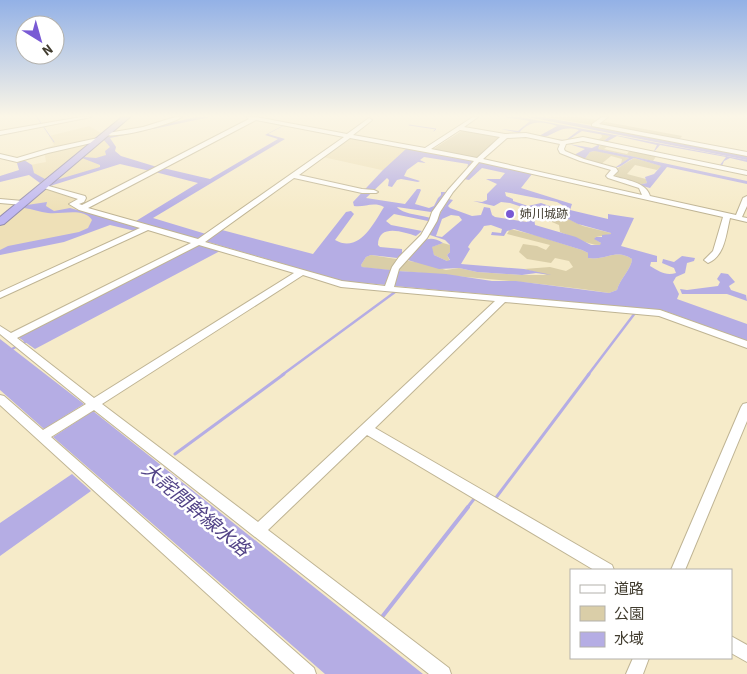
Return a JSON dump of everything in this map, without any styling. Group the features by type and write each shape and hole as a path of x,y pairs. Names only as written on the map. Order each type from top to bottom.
{"highway":[{"path":"0,222 87,148"}],"street":[{"path":"0,156 17,160 57,148"},
{"path":"82,208 194,148"},
{"path":"18,342 207,242 331,148"},
{"path":"417,148 478,160 747,220"},
{"path":"391,282 402,259 424,236 436,212 450,191 491,148"},
{"path":"561,148 562,152 582,160 614,169 610,177 641,187 645,190 647,198"},
{"path":"629,148 747,173"},
{"path":"718,148 747,154"},
{"path":"293,176 374,192"},
{"path":"43,186 82,198 73,204 82,208 207,242 341,284 391,282 503,299 660,313 747,345"},
{"path":"738,218 747,198"},
{"path":"0,201 23,202"},
{"path":"708,260 717,252 727,216"},
{"path":"0,295 148,227"},
{"path":"42,436 302,272"},
{"path":"258,531 503,299"},
{"path":"0,329 443,674"},
{"path":"0,399 308,674"},
{"path":"678,569 747,408"},
{"path":"367,429 605,569"},
{"path":"732,645 747,654"},
{"path":"634,674 641,659"}],"shaded area":[{"path":"111,148 112,154 100,169 57,181 40,179 25,166 46,162 44,149"},
{"path":"334,148 409,148 386,171 323,157"},
{"path":"46,187 84,201 71,207 112,219 73,236 0,254 0,226"}],"green space":[{"path":"434,148 491,148 478,159 432,150"},
{"path":"605,148 627,154 630,150 657,155 653,161 597,149"},
{"path":"595,151 629,158 621,164 622,159 611,156 600,165 584,160 590,152"},
{"path":"634,158 662,166 657,170 635,165 627,174 646,179 647,183 642,184 612,177 614,168 618,168"},
{"path":"544,213 562,216 583,226 612,234 596,237 595,239 601,245 586,242 560,232 559,225 535,215"},
{"path":"510,229 582,250 588,253 588,258 620,255 632,259 631,263 617,290 609,293 519,282 367,268 361,265 366,257 371,255 422,263 446,270 459,268 477,272 522,275 547,275 524,269 550,267 566,271 573,267 569,261 555,258 551,263 527,259 519,252 523,244 537,246 546,250 550,245 507,234"},
{"path":"443,243 450,245 450,252 447,255 450,261 434,255 431,247"}],"water":[{"path":"108,148 116,148 115,151 121,156 157,167 150,171 120,164 50,186 56,180 100,167 100,165 82,158 96,158 106,155 105,151"},
{"path":"262,148 269,148 153,218 206,234 199,240 136,221 198,183 155,172 163,168 210,179"},
{"path":"407,148 475,161 467,169 468,164 424,157 420,160 426,163 418,162 407,170 404,176 420,181 401,179 397,180 392,187 388,186 389,180 387,178 366,198 405,204 417,189 420,189 415,204 429,208 434,206 441,192 446,192 431,212 397,207 407,213 431,218 431,220 394,214 386,221 391,225 422,231 416,236 399,231 387,231 379,238 378,245 380,247 402,249 402,254 397,258 371,255 366,257 361,265 362,267 391,270 386,285 342,281 205,241 222,230 313,254 346,212 351,211 354,214 335,240 351,243 365,235 384,207 380,205 354,206 353,202"},
{"path":"583,148 598,148 747,181 747,184 667,167 650,188 619,180 642,184 647,183 645,177 654,174 661,166 634,158 615,168 612,167 616,167 629,158 595,151 590,152 584,160 574,155 585,149"},
{"path":"679,148 747,160 747,162 730,158 724,161 722,166 720,165 726,157"},
{"path":"24,160 32,165 34,173 45,179 40,183 29,175 0,182 0,176 19,170 17,163"},
{"path":"480,162 532,174 521,188 572,204 570,210 608,219 608,214 634,218 621,246 657,256 657,262 651,262 650,266 665,273 676,273 674,268 662,263 663,259 674,262 682,256 695,258 694,261 687,263 685,273 676,277 673,282 679,294 677,299 747,324 747,341 662,310 394,286 398,271 446,274 492,281 516,281 609,293 617,290 632,259 620,255 588,258 588,253 582,250 514,229 507,231 504,236 491,235 492,232 501,233 502,229 491,225 484,226 472,241 468,247 470,249 461,264 524,269 552,275 477,272 459,268 439,269 404,259 421,242 431,239 443,243 432,247 434,255 447,261 450,260 447,255 450,252 450,245 445,240 430,235 430,230 449,199 453,200 448,206 450,208 472,216 481,215 484,207 490,208 492,215 495,217 527,222 528,218 534,218 535,225 576,237 591,245 600,245 601,243 594,239 596,237 611,234 578,224 562,216 544,213 526,214 528,209 510,203 501,202 494,206 473,201 482,202 487,200 487,194 497,184 486,179 500,179 505,173 482,168 469,180 464,179","holes":["505,192 557,202 564,206 555,208 541,203 528,206 513,201 513,199 506,196","451,215 459,216 462,220 442,237 436,236 442,219"]},
{"path":"47,202 46,206 54,211 70,208 142,228 135,231 110,225 64,242 0,255 0,250 8,246 79,232 88,228 92,220 83,214 72,212 48,213 24,208 27,205"},
{"path":"199,245 220,251 35,349 18,337"},
{"path":"721,273 728,274 735,282 729,286 731,290 746,295 747,301 727,294 682,294 680,289 687,290 718,286 720,282 717,279"},
{"path":"0,339 84,404 44,429 0,390"},
{"name":"大詫間幹線水路","path":"93,411 423,674 325,674 53,437"},
{"path":"72,474 91,491 0,556 0,523"}],"waterway":[{"path":"701,148 747,157"},
{"path":"282,375 395,292"},
{"path":"588,375 635,313"},
{"path":"10,350 27,341"},
{"path":"175,454 284,374"},
{"path":"495,499 589,374"},
{"path":"467,508 474,499"},
{"path":"382,617 468,507"}],"place":[{"name":"姉川城跡","path":"510,214"}]}
